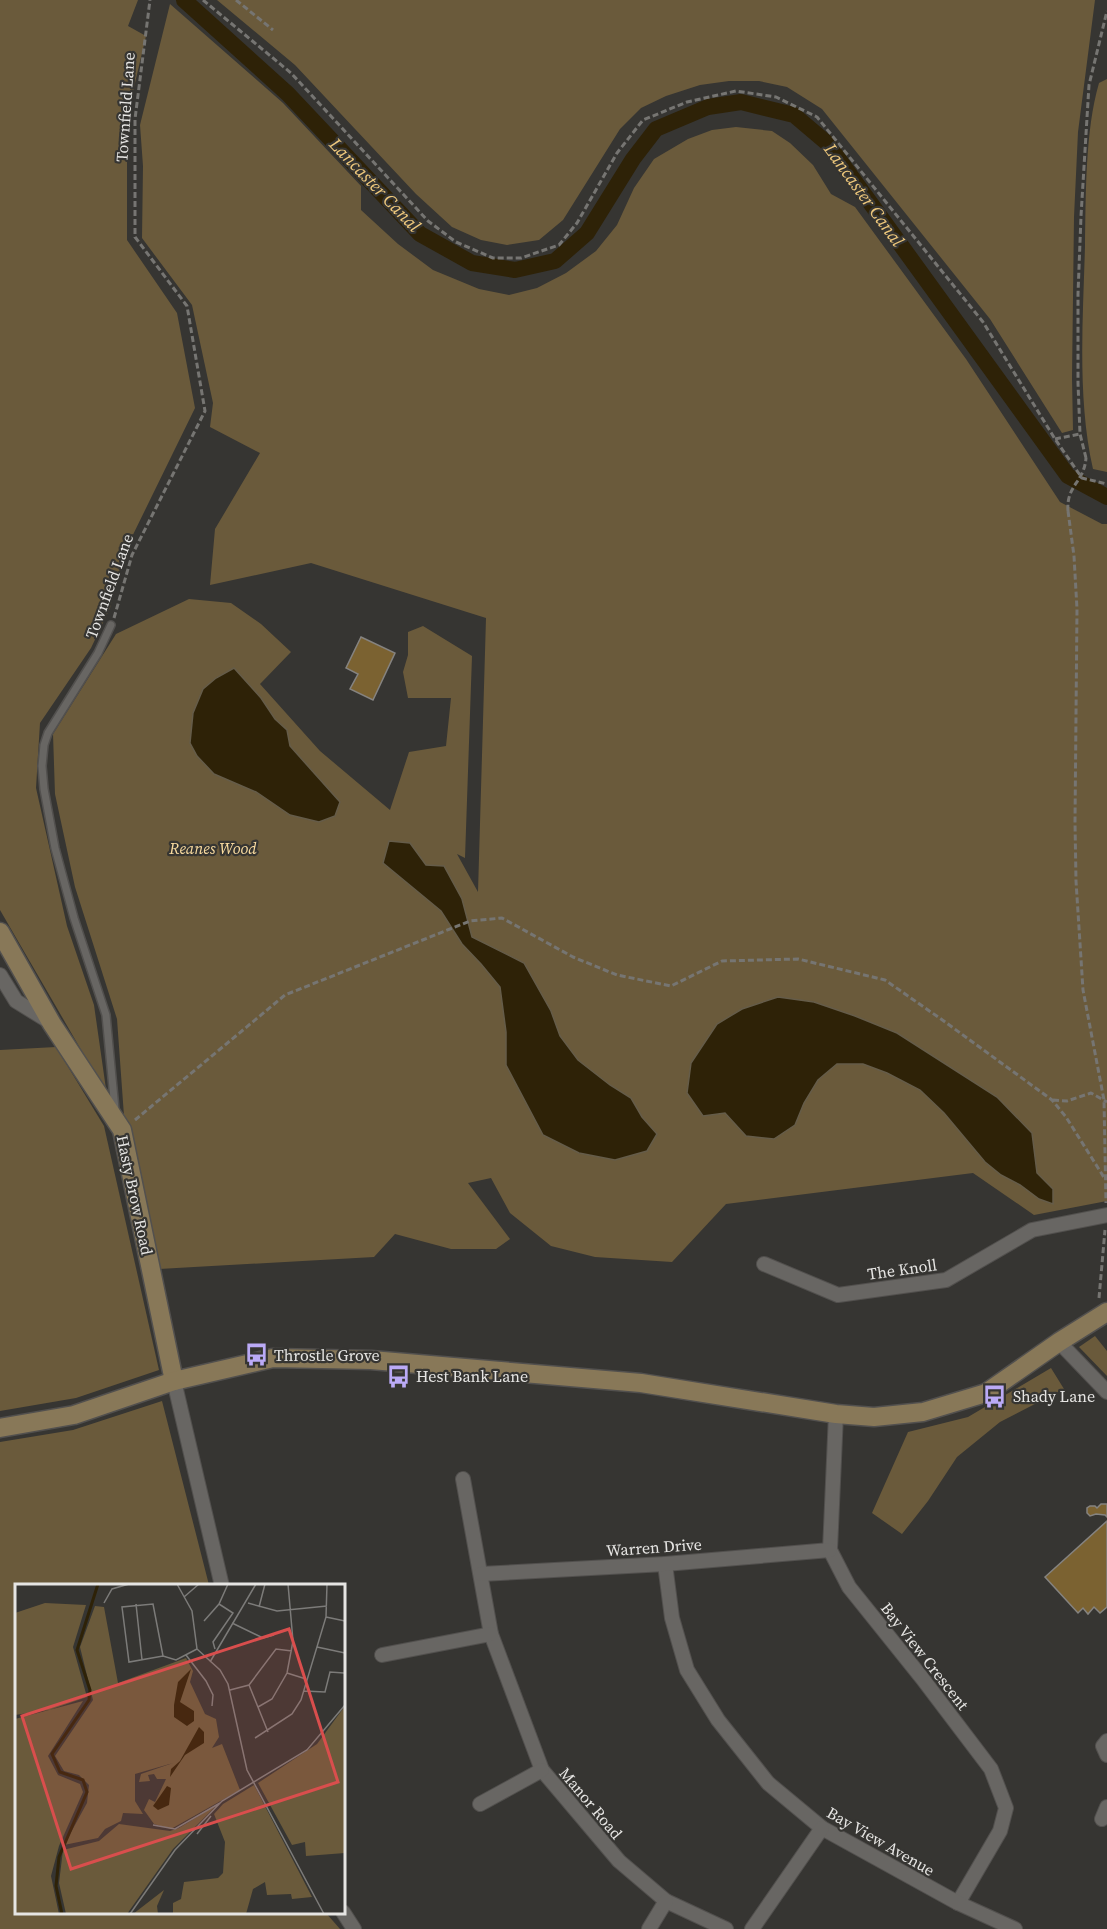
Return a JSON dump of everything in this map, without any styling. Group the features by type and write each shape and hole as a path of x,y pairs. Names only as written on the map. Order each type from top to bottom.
{"street":[{"name":"Hasty Brow Road","path":"0,932 52,1023 119,1125 174,1381"},
{"path":"0,975 16,1001 52,1023"},
{"name":"The Knoll","path":"764,1264 838,1294 946,1280 1032,1230 1107,1215"},
{"path":"0,1428 74,1415 174,1381 273,1358 371,1360 641,1383 836,1414 874,1417 923,1412 986,1393 1102,1315"},
{"path":"1059,1342 1107,1392"},
{"path":"174,1381 222,1584"},
{"name":"Bay View Crescent","path":"836,1414 830,1550 849,1587 991,1769 1006,1808 1000,1831 958,1903"},
{"name":"Manor Road","path":"463,1479 491,1634 542,1770 619,1861 666,1901 726,1929"},
{"name":"Warren Drive","path":"481,1574 665,1564 830,1550"},
{"name":"Bay View Avenue","path":"665,1564 672,1618 687,1670 718,1720 768,1783 822,1828 958,1903 1015,1929"},
{"path":"382,1655 491,1634"},
{"path":"1107,1741 1102,1746 1107,1755"},
{"path":"480,1804 542,1770"},
{"path":"752,1929 822,1828"},
{"path":"649,1929 666,1901"},
{"path":"344,1914 354,1929"}],"lane":[{"name":"Townfield Lane","path":"111,625 98,653 48,733 42,766 55,848 74,918 106,1016 119,1125"}],"path":[{"path":"203,0 291,73 428,221 456,242 492,258 521,258 559,245 577,223 616,153 643,120 687,102 735,91 776,97 817,117 983,322 1054,439 1082,478 1107,484"},
{"path":"236,0 273,30"},
{"name":"Townfield Lane","path":"111,625 117,612 132,555 205,411 187,306 135,237 135,118 149,1"},
{"path":"1102,1315 1107,1215 1106,1101 1083,990 1076,881 1075,822 1077,609 1074,556 1068,511 1069,495 1085,470 1086,458 1080,434 1078,294 1089,85 1107,11"},
{"path":"1054,439 1080,434"},
{"path":"119,1125 285,995 470,921 502,918 573,957 617,975 671,986 722,961 798,959 885,980 1052,1100 1066,1117 1105,1179"},
{"path":"1052,1100 1067,1101 1091,1093 1106,1101"}],"green space":[{"path":"0,0 138,0 128,26 146,36 127,117 127,240 177,313 195,408 125,551 110,608 91,648 40,723 36,788 67,926 94,1005 106,1089 0,910"},
{"path":"217,0 1095,0 1078,132 1074,217 1073,430 1062,433 990,319 822,109 787,87 759,81 729,81 700,85 666,96 641,108 620,129 563,220 539,240 507,245 481,240 452,227 416,194 295,65"},
{"name":"Reanes Wood","path":"170,4 283,103 361,186 361,210 398,244 433,270 479,289 509,295 537,288 566,273 596,251 617,225 634,188 654,159 688,139 712,130 736,127 772,131 790,143 813,165 831,194 855,207 966,359 1060,502 1102,524 1107,524 1107,1201 1034,1215 973,1173 726,1204 672,1262 595,1257 551,1246 510,1213 491,1178 468,1183 510,1239 496,1249 451,1249 395,1234 374,1257 159,1269 124,1116 117,1019 75,887 55,794 53,734 116,634 189,599 231,603 261,624 291,652 260,684 320,751 390,810 409,752 446,746 451,698 408,698 403,672 408,655 408,632 423,626 472,656 465,858 457,854 478,892 486,618 311,563 210,585 215,529 260,453 210,427 213,403 192,305 142,238 143,166 140,125"},
{"path":"1107,79 1107,472 1093,469 1088,442 1083,386 1082,330 1089,142 1099,83"},
{"path":"56,1047 104,1126 159,1370 76,1398 0,1411 0,1050"},
{"path":"1095,1336 1107,1351 1107,1376 1079,1347"},
{"path":"1051,1368 1064,1389 1000,1422 957,1457 928,1501 902,1534 872,1513 908,1432 968,1417"},
{"path":"162,1401 209,1584 15,1584 15,1914 327,1914 340,1929 0,1929 0,1442 73,1430"}],"shaded area":[{"path":"234,668 261,698 275,719 287,730 290,746 340,802 335,816 319,822 290,815 256,792 214,774 197,756 190,743 193,713 203,689 216,678"},
{"path":"389,841 410,843 426,865 444,866 462,899 472,937 524,963 551,1011 560,1036 578,1060 631,1098 642,1117 657,1134 647,1151 615,1160 579,1153 543,1135 506,1065 506,1032 500,987 462,944 441,911 383,863"},
{"path":"778,997 814,1002 897,1033 997,1097 1032,1133 1037,1173 1053,1189 1053,1204 1039,1199 985,1162 944,1113 920,1090 863,1064 837,1064 818,1080 804,1103 795,1125 774,1139 746,1136 725,1113 703,1116 687,1093 691,1063 717,1024 742,1009"}],"building":[{"path":"361,637 395,653 373,700 350,689 358,674 346,668"},
{"path":"1101,1504 1107,1504 1107,1517 1096,1514 1090,1516 1087,1513 1087,1508 1090,1506 1097,1508"},
{"path":"1107,1521 1107,1607 1100,1613 1094,1607 1088,1614 1083,1608 1078,1613 1045,1577"}],"waterway":[{"name":"Lancaster Canal","path":"184,0 288,94 420,234 472,263 515,270 555,261 587,233 633,159 656,129 708,107 741,102 794,115 827,143 1068,476 1107,497"}],"place":[{"name":"Throstle Grove","path":"256,1355"},
{"name":"Hest Bank Lane","path":"398,1376"},
{"name":"Shady Lane","path":"995,1396"}]}
